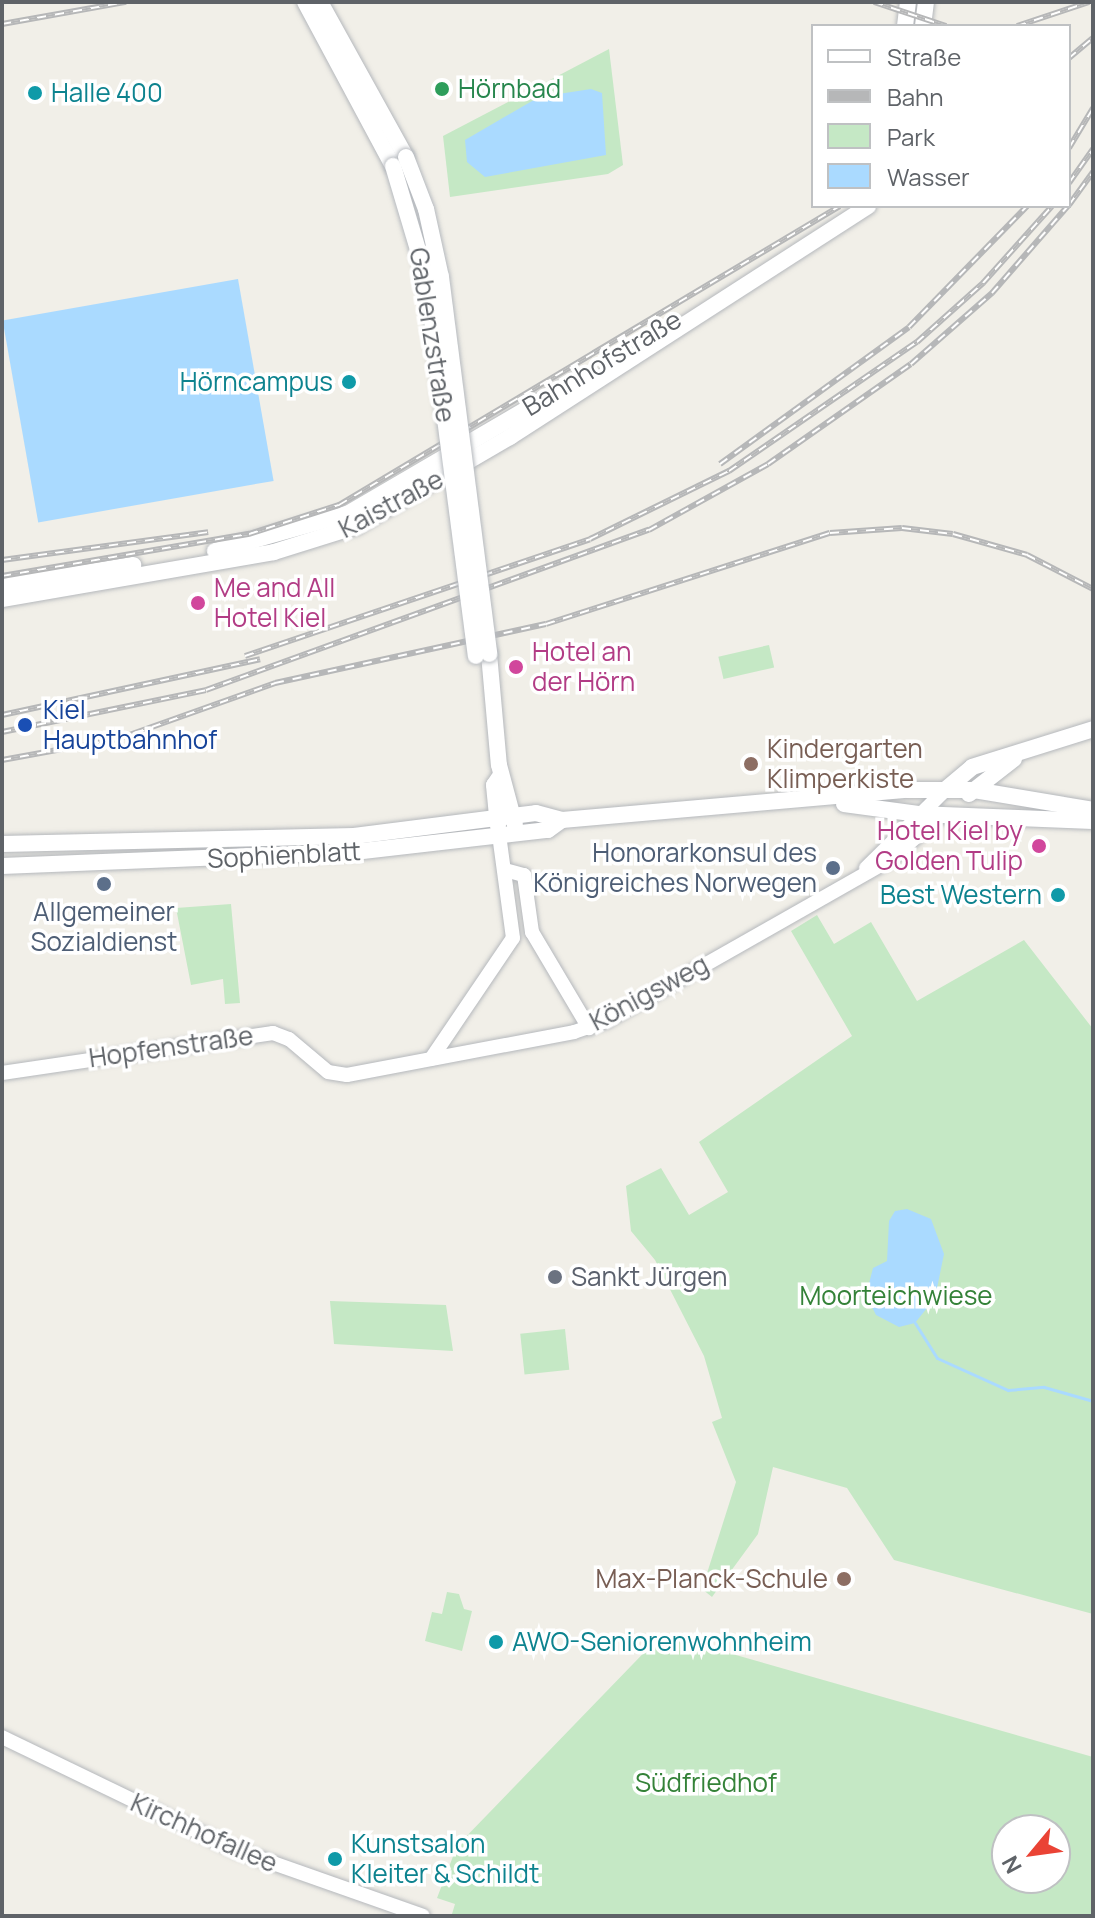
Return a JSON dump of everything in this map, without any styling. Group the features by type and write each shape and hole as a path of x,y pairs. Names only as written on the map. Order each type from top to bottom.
{"main road":[{"name":"Gablenzstraße","path":"305,2 399,161"},
{"name":"Gablenzstraße","path":"320,2 399,161 427,280 508,834"},
{"path":"905,24 908,2"},
{"path":"923,24 926,2"},
{"name":"Bahnhofstraße","path":"347,514 617,356 850,208"},
{"name":"Bahnhofstraße","path":"493,448 865,208"},
{"name":"Kaistraße","path":"2,599 331,536 493,448"},
{"name":"Kaistraße","path":"2,586 205,553 289,535 347,514"},
{"path":"945,790 972,767 1093,729"},
{"path":"942,814 1020,754"},
{"name":"Sophienblatt","path":"2,844 354,836 544,812 562,820 945,790 974,790 1093,810"},
{"name":"Sophienblatt","path":"826,801 918,814 1093,821"},
{"name":"Sophienblatt","path":"2,866 354,852 548,830 562,820"}],"street":[{"name":"Königsweg","path":"857,877 945,790"},
{"name":"Königsweg","path":"328,1072 347,1075 589,1028 890,860 942,814"},
{"path":"431,1059 510,947 505,870 508,834"},
{"path":"505,870 524,875 532,932 589,1028"},
{"name":"Hopfenstraße","path":"2,1073 273,1033 289,1039 328,1072"},
{"name":"Kirchhofallee","path":"2,1737 236,1850 418,1914"}],"green space":[{"path":"609,49 623,165 608,174 450,197 443,136"},
{"path":"769,645 774,667 724,679 718,657"},
{"path":"231,904 240,1003 225,1004 223,979 191,985 176,908"},
{"name":"Moorteichwiese","path":"817,915 834,944 871,922 917,1001 1024,940 1093,1029 1093,1614 894,1560 847,1488 773,1467 758,1534 712,1597 702,1589 736,1482 712,1422 722,1418 704,1356 655,1260 631,1231 626,1186 661,1168 689,1215 728,1192 699,1142 852,1036 791,931"},
{"path":"330,1301 446,1305 453,1351 334,1344"},
{"path":"565,1329 569,1370 525,1374 520,1334"},
{"path":"447,1592 459,1594 464,1609 472,1611 462,1651 425,1641 432,1612 442,1614"},
{"name":"Südfriedhof","path":"662,1634 1093,1757 1093,1916 452,1914 455,1904 437,1898 457,1846"}],"water":[{"path":"591,89 602,93 606,155 485,177 467,162 465,140 539,97"},
{"path":"238,279 274,481 38,522 3,321"},
{"path":"907,1209 931,1219 944,1254 935,1298 915,1323 899,1327 876,1315 866,1295 873,1268 887,1261 889,1221 895,1211"}],"waterway":[{"path":"915,1323 937,1358 1008,1390 1044,1387 1093,1401"}],"railway":[{"path":"2,24 126,2"},
{"path":"874,2 940,24"},
{"path":"1023,24 1089,2"},
{"path":"1071,56 1093,38"},
{"path":"1071,145 1093,108"},
{"path":"1071,180 1093,149"},
{"path":"1071,202 1093,172"},
{"path":"2,576 249,534 339,505 837,208"},
{"path":"720,464 909,327 1025,208"},
{"path":"245,656 590,539 729,471 917,342 983,283 1050,208"},
{"path":"2,732 206,690 649,530 768,464 911,364 992,293 1066,208"},
{"path":"2,760 118,739 275,683 546,624 830,533 902,528 953,534 1027,555 1093,589"},
{"path":"2,560 208,532"},
{"path":"2,715 260,659"}],"place":[{"name":"Hörnbad","path":"442,89"},
{"name":"Halle 400","path":"35,93"},
{"name":"Hörncampus","path":"349,382"},
{"name":"Me and All Hotel Kiel","path":"198,603"},
{"name":"Hotel an der Hörn","path":"516,667"},
{"name":"Kiel Hauptbahnhof","path":"25,725"},
{"name":"Kindergarten Klimperkiste","path":"751,764"},
{"name":"Hotel Kiel by Golden Tulip","path":"1039,846"},
{"name":"Honorarkonsul des Königreiches Norwegen","path":"833,868"},
{"name":"Allgemeiner Sozialdienst","path":"104,884"},
{"name":"Best Western","path":"1058,895"},
{"name":"Sankt Jürgen","path":"555,1277"},
{"name":"Max-Planck-Schule","path":"844,1579"},
{"name":"AWO-Seniorenwohnheim","path":"496,1642"},
{"name":"Kunstsalon Kleiter & Schildt","path":"335,1859"}]}
